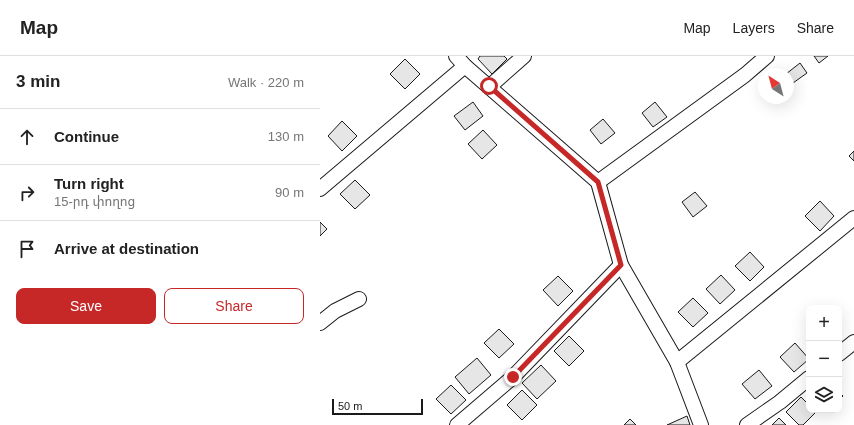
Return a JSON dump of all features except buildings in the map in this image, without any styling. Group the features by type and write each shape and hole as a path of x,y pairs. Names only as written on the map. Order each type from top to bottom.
{"street":[{"path":"489,86 524,56"},
{"path":"598,182 745,75 767,56"},
{"path":"320,189 460,61 598,182 621,265 677,362 701,425"},
{"path":"677,362 854,218"},
{"path":"457,425 513,377 621,265"},
{"path":"320,323 335,311 359,299"},
{"path":"842,352 854,342"},
{"path":"747,425 780,402 806,380"}],"route":[{"path":"489,86 598,182 621,265 513,377"}]}
